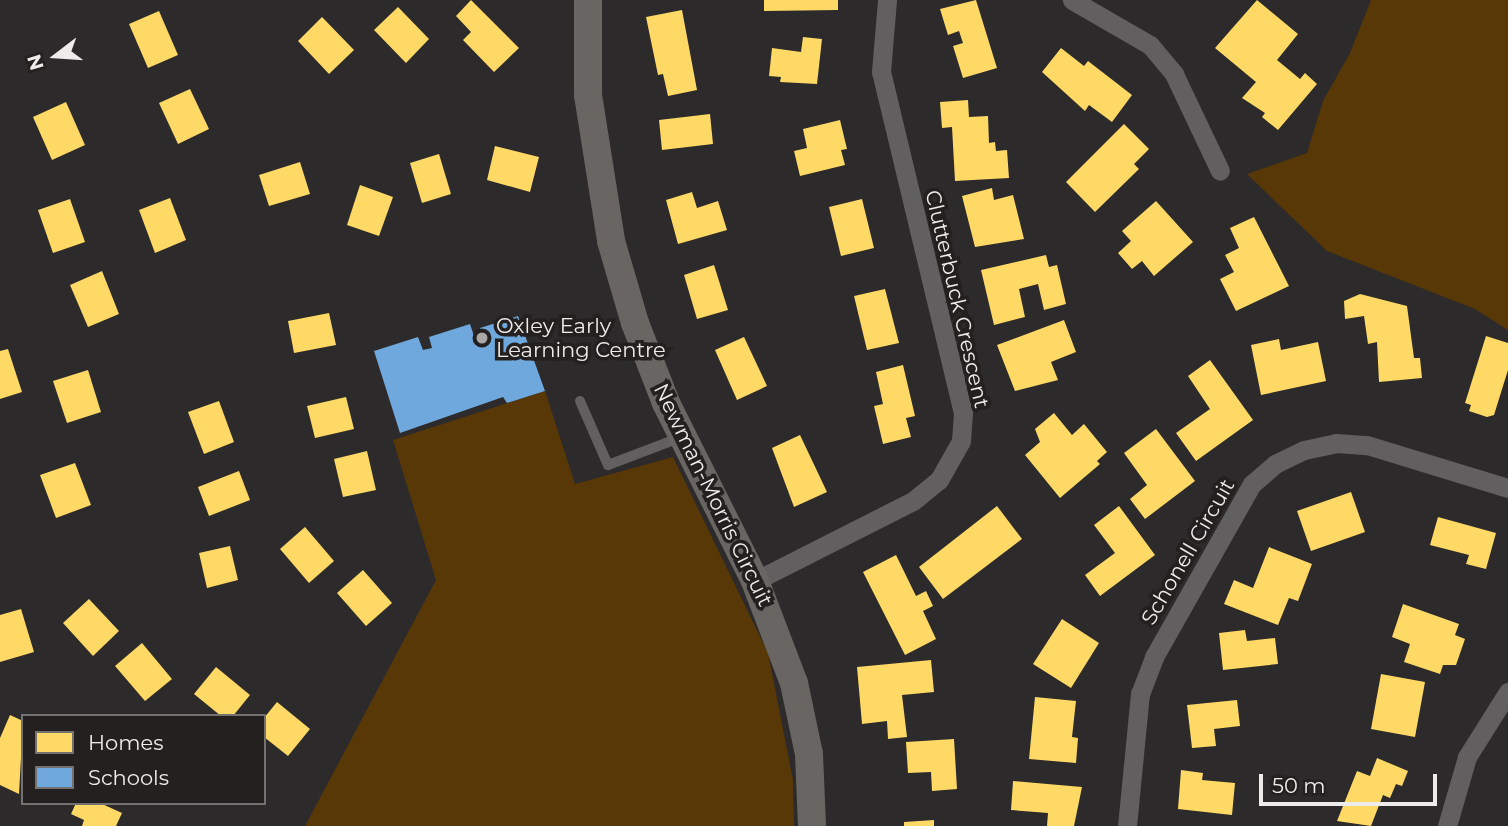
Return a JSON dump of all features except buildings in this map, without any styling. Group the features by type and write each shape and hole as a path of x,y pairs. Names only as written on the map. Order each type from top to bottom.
{"street":[{"name":"Newman-Morris Circuit","path":"588,0 588,95 611,241 635,323 683,437 755,581 794,683 809,754 812,826"},
{"name":"Clutterbuck Crescent","path":"755,581 913,501 939,481 961,441 963,413 881,72 887,0"},
{"path":"1072,0 1150,45 1174,74 1220,171"},
{"name":"Schonell Circuit","path":"1128,826 1140,694 1154,657 1252,484 1295,454 1336,443 1367,445 1508,488"},
{"path":"1447,826 1467,757 1508,692"}],"lane":[{"path":"580,401 608,465 683,437"}],"shaded area":[{"path":"1371,0 1508,0 1508,330 1475,309 1327,251 1247,174 1307,153 1323,101 1350,53"},
{"path":"545,391 575,484 673,457 768,653 793,780 794,826 305,826 436,580 393,440"}],"place":[{"name":"Oxley Early Learning Centre","path":"482,338"}]}
